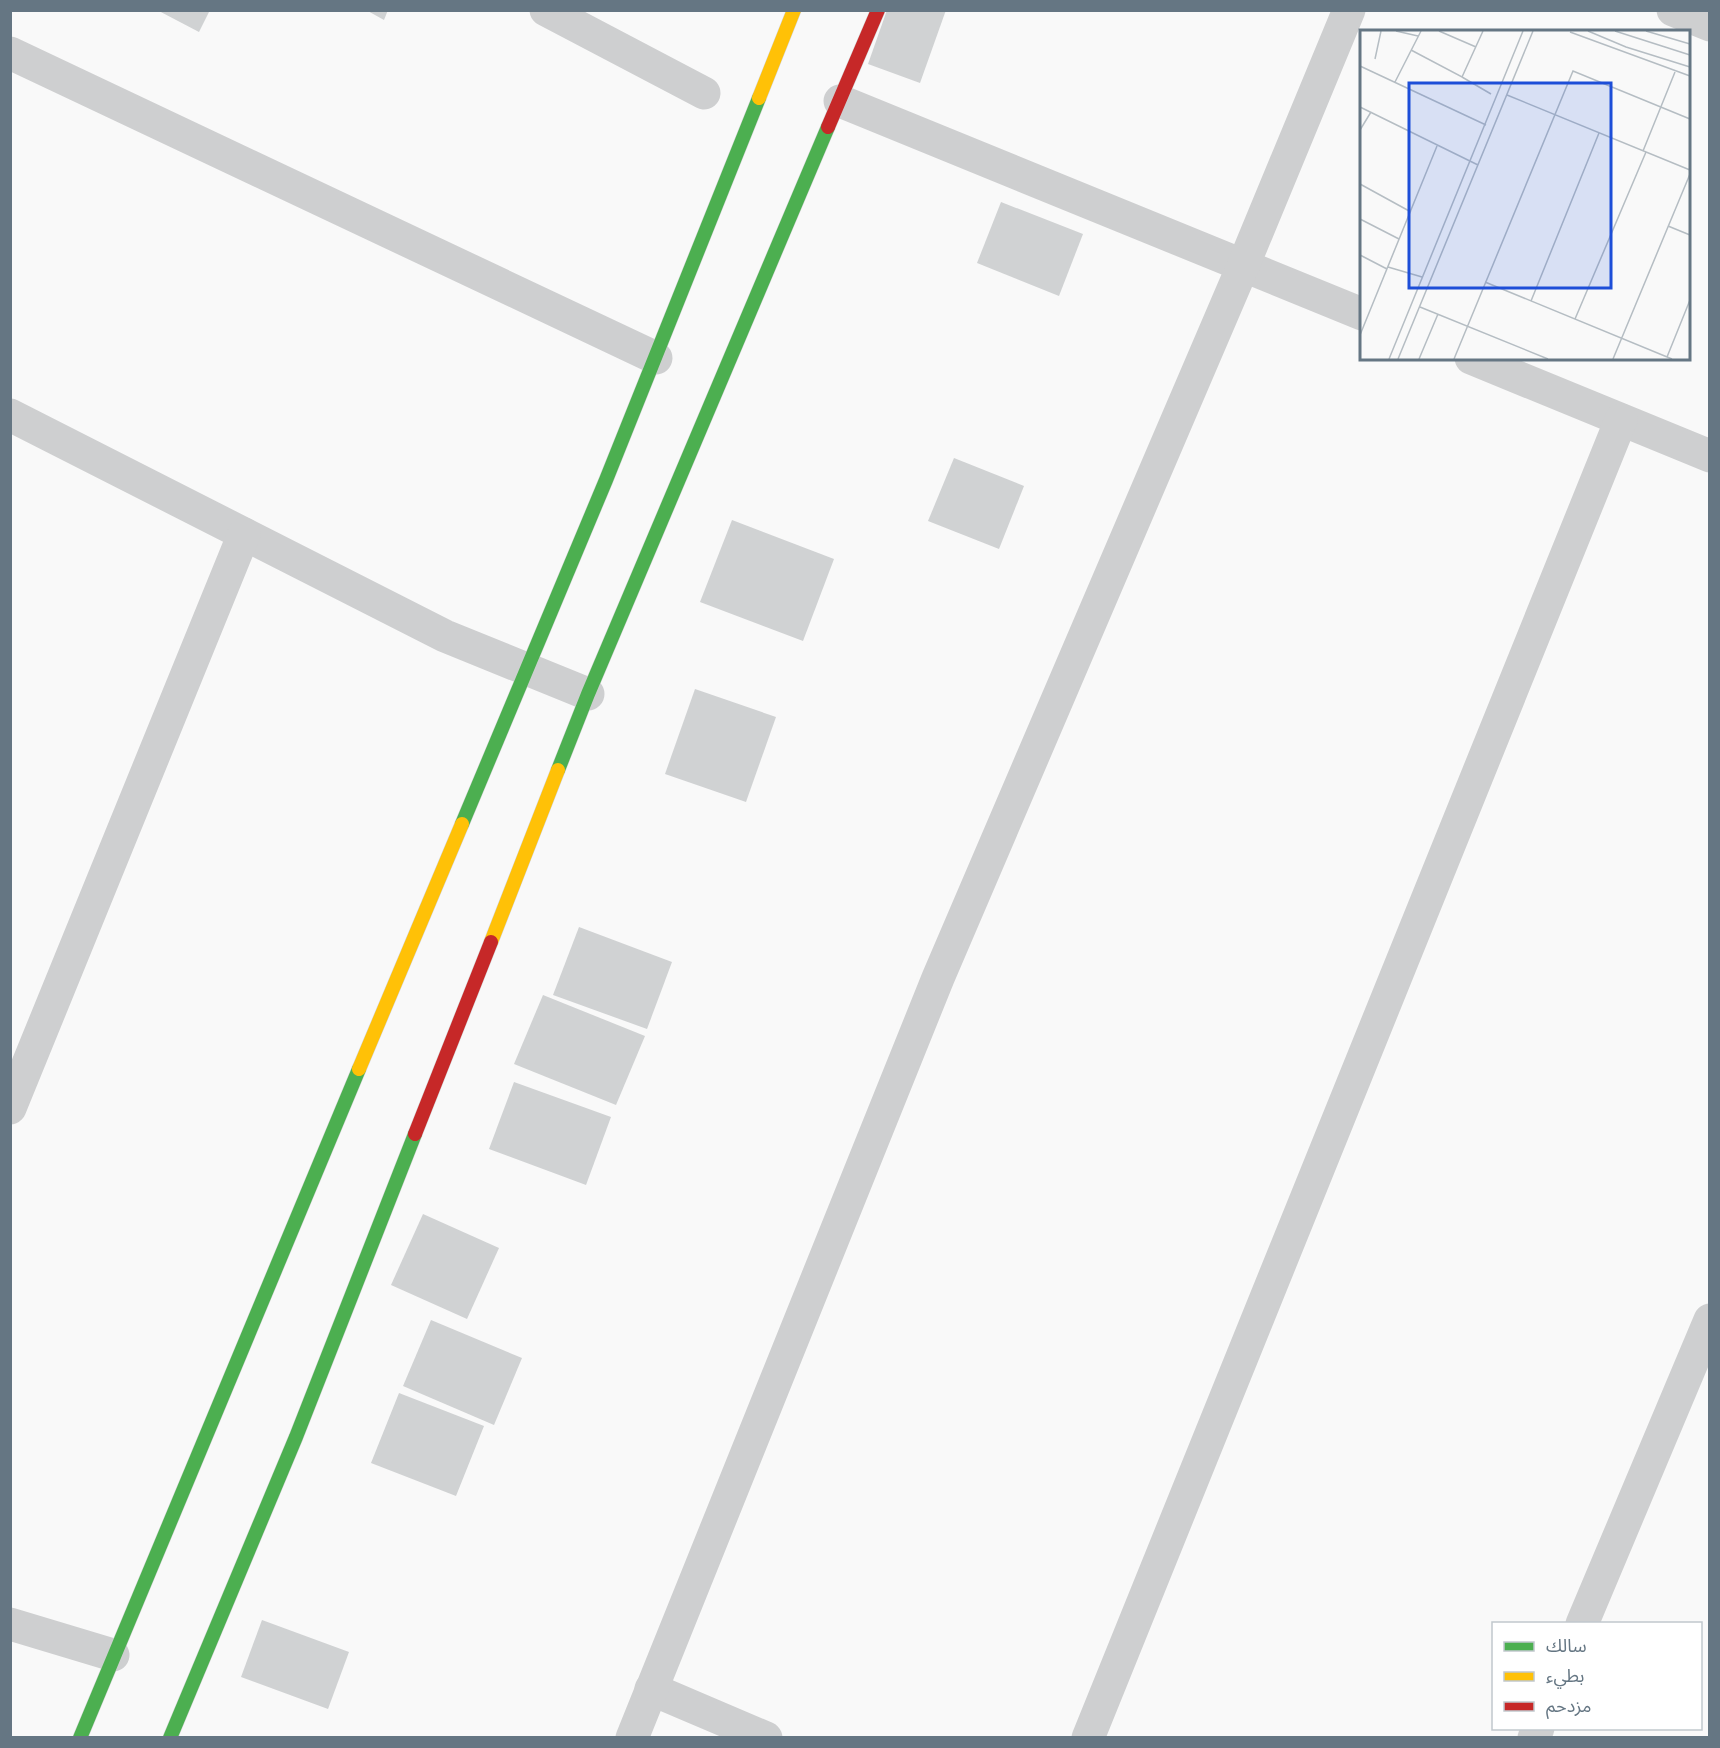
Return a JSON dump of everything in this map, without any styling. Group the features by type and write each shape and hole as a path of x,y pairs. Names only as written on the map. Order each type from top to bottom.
{"main road":[{"path":"80,1737 656,358 794,10"},
{"path":"170,1737 296,1437 588,694 878,10"}],"street":[{"path":"546,10 704,93"},
{"path":"632,1737 938,978 1243,266 1349,10"},
{"path":"1673,10 1710,25"},
{"path":"10,53 656,358"},
{"path":"840,101 1360,313"},
{"path":"1476,360 1710,456"},
{"path":"10,415 445,636 588,694"},
{"path":"1088,1737 1621,420"},
{"path":"13,1097 244,534"},
{"path":"1582,1622 1710,1320"},
{"path":"10,1624 113,1655"},
{"path":"651,1689 766,1737"}],"building":[{"path":"157,10 210,10 199,32"},
{"path":"366,10 388,10 384,20"},
{"path":"887,10 946,10 920,83 868,64"},
{"path":"1001,202 1083,234 1059,296 977,263"},
{"path":"954,458 1024,486 999,549 928,521"},
{"path":"732,520 834,559 803,641 700,602"},
{"path":"695,689 776,717 746,802 665,774"},
{"path":"579,927 672,962 647,1029 553,995"},
{"path":"543,995 645,1036 616,1105 514,1064"},
{"path":"514,1082 611,1117 586,1185 489,1149"},
{"path":"423,1214 499,1248 467,1319 391,1285"},
{"path":"431,1320 522,1358 494,1425 403,1386"},
{"path":"399,1393 484,1426 456,1496 371,1463"},
{"path":"262,1620 349,1652 328,1709 241,1677"}],"traffic: fast":[{"path":"462,824 606,480 759,98"},
{"path":"558,770 828,127"},
{"path":"80,1738 359,1069"},
{"path":"170,1738 296,1437 415,1134"}],"traffic: slow":[{"path":"759,98 794,10"},
{"path":"491,942 558,770"},
{"path":"359,1069 462,824"}],"traffic: jam":[{"path":"828,127 878,10"},
{"path":"415,1134 491,942"}]}
